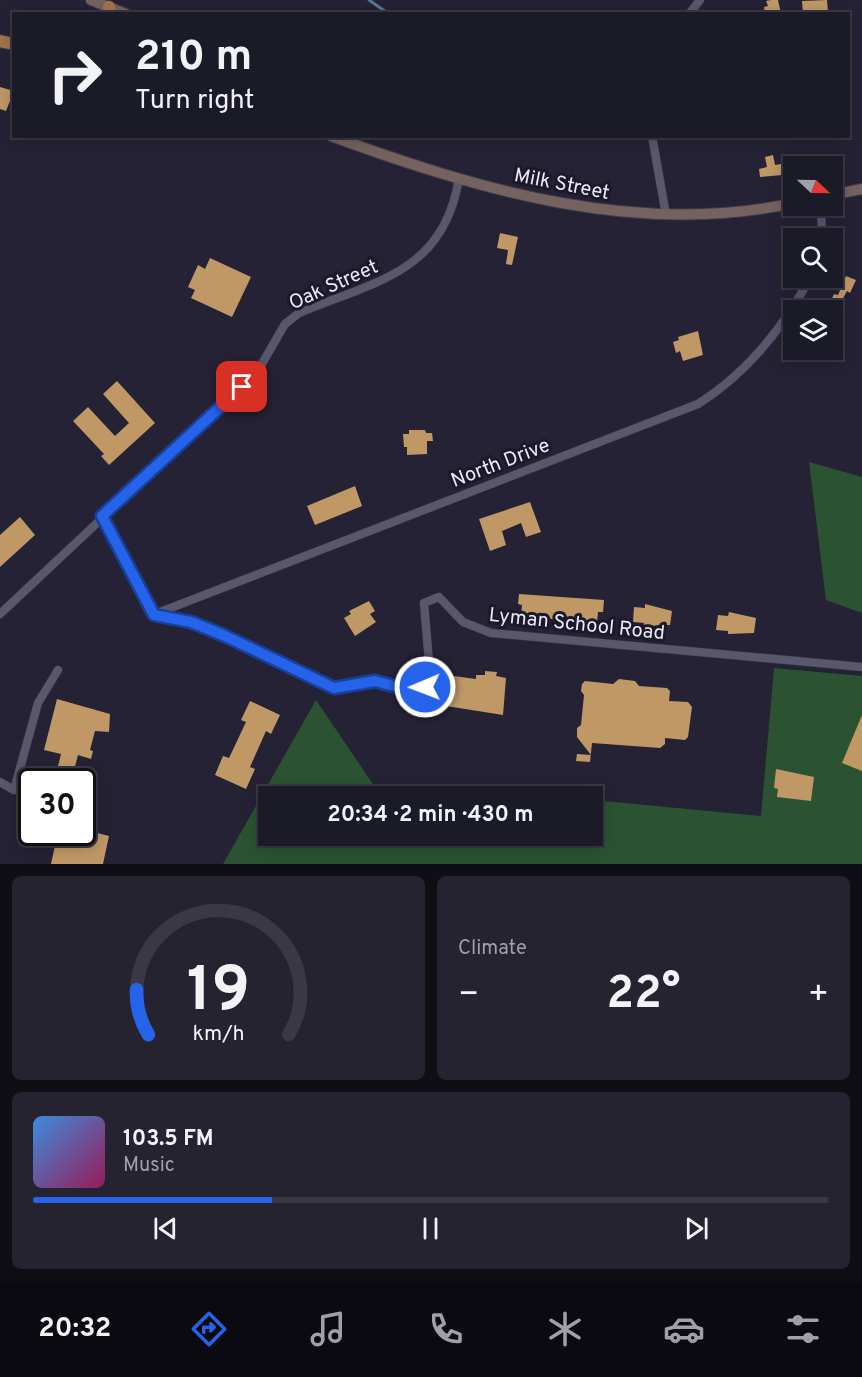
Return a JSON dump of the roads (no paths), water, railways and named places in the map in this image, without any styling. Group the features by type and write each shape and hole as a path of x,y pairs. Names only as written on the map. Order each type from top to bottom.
{"main road":[{"path":"91,0 110,10"},
{"name":"Milk Street","path":"337,138 459,178 519,195 580,207 666,215 728,213 783,205"},
{"path":"843,193 862,189"}],"street":[{"path":"691,12 700,0"},
{"path":"652,138 666,215"},
{"name":"Oak Street","path":"0,614 256,374 285,324 299,313 399,272 425,253 446,225 459,178"},
{"name":"North Drive","path":"154,615 698,404 724,388 784,324 804,288"},
{"path":"102,516 154,615"},
{"name":"Lyman School Road","path":"154,615 191,622 212,630 334,688 375,681 413,691 425,687 430,674 424,603 440,597 463,622 491,633 862,667"},
{"path":"0,782 14,790 38,703 58,670"}],"waterway":[{"path":"369,0 386,12"}]}
